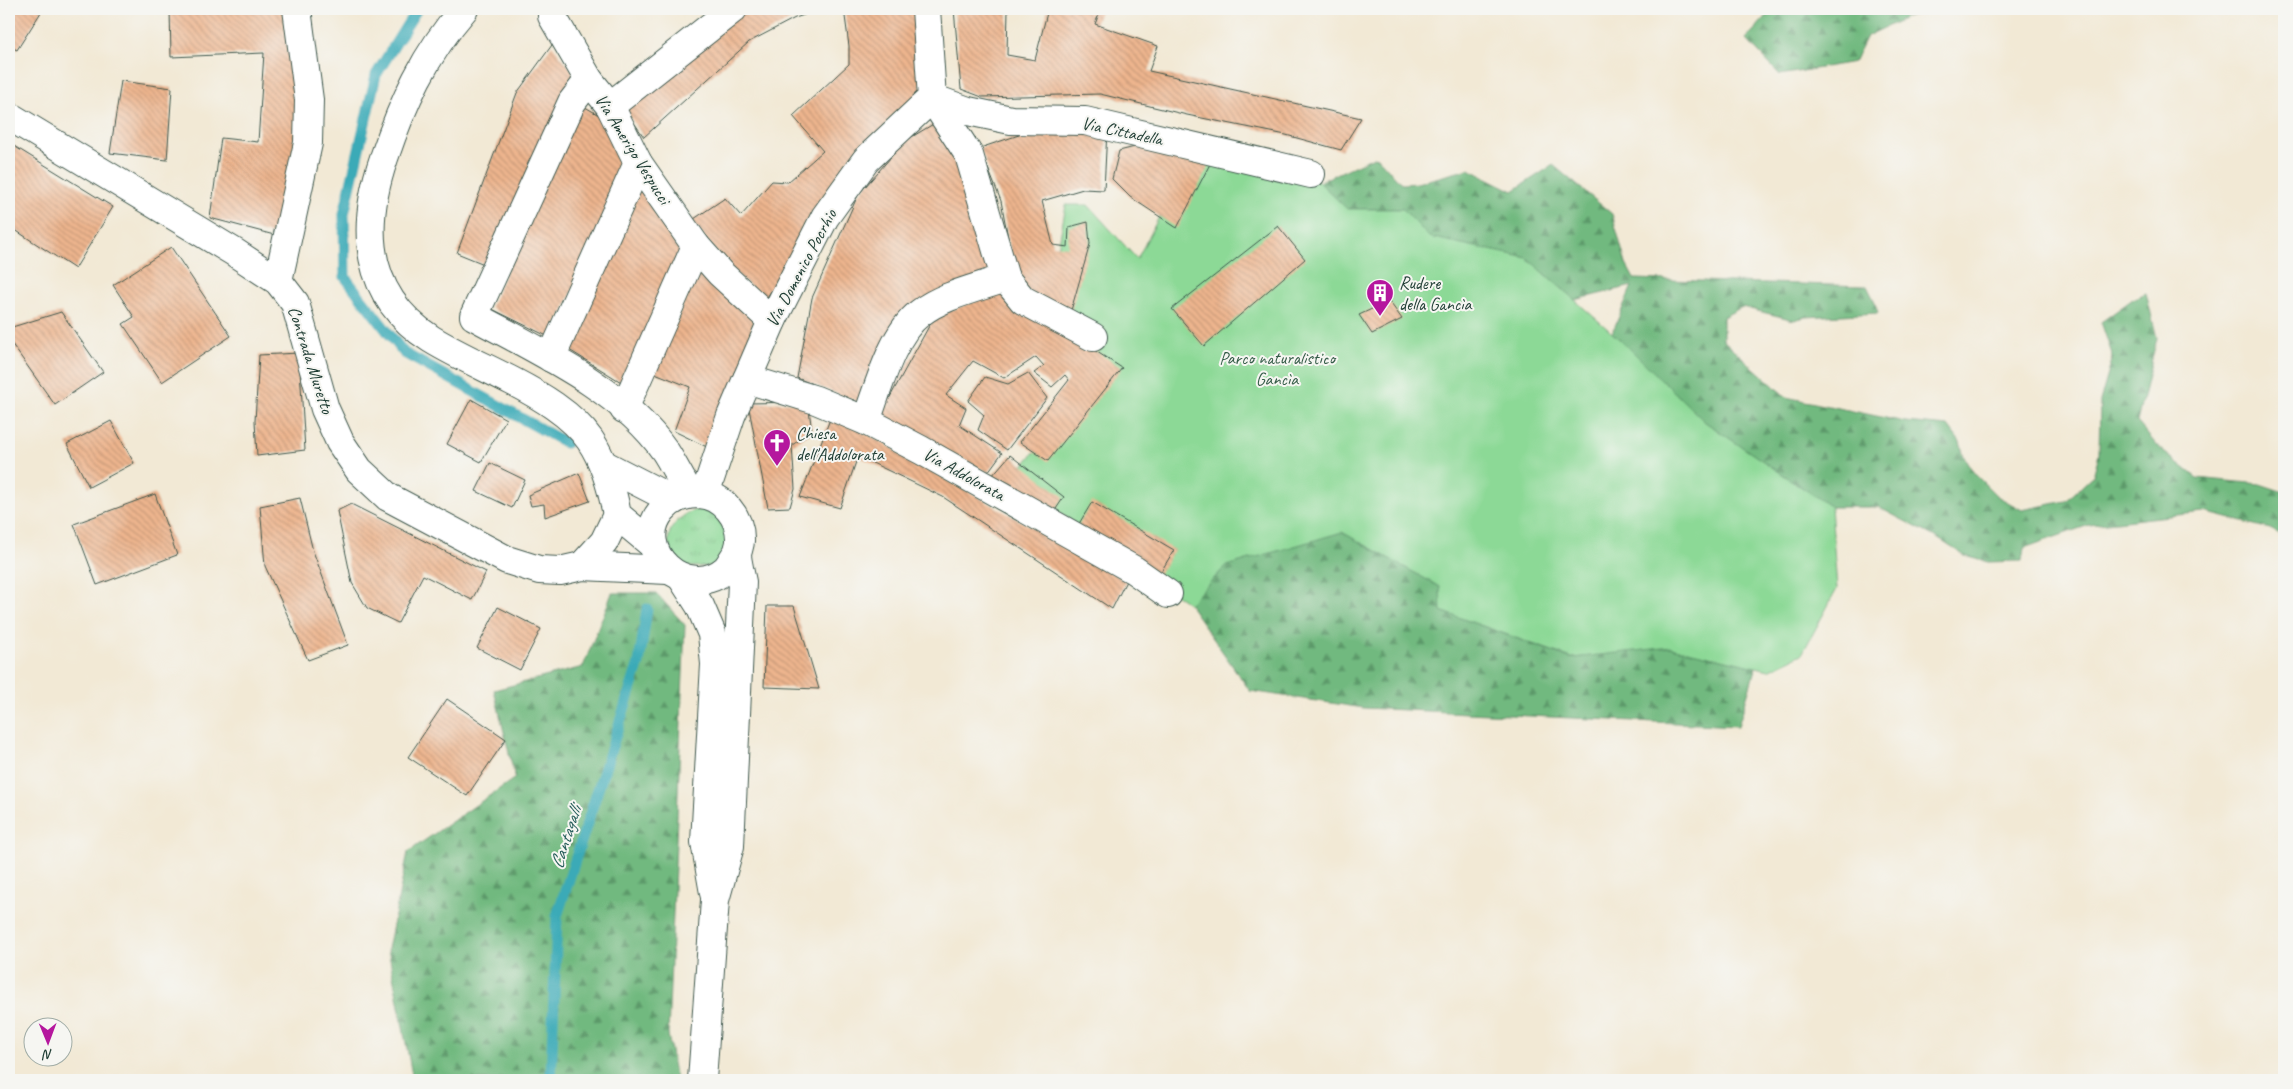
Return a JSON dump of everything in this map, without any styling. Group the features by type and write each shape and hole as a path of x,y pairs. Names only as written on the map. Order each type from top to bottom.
{"street":[{"path":"278,281 308,143 309,100 297,9"},
{"path":"464,9 441,35 401,109 376,181 370,235 377,276 385,294 404,316 431,338 538,394 569,419 589,439 603,464 613,490 616,514 604,542 582,566"},
{"name":"Via Amerigo Vespucci","path":"553,9 552,16 589,80 610,106 638,163 696,246 720,273 772,321"},
{"path":"610,106 734,9"},
{"path":"926,9 932,98 969,155 1005,278 1023,300 1093,337"},
{"path":"589,80 572,102 474,316 596,385 624,409 664,451 689,496"},
{"name":"Via Cittadella","path":"932,98 968,111 1010,120 1085,121 1311,174"},
{"name":"Via Domenico Pocrhio","path":"689,496 731,416 772,321 825,216 866,160 932,98"},
{"name":"Contrada Muretto","path":"9,116 234,252 278,281 295,303 325,409 340,442 359,470 388,497 507,560 539,570 560,571 582,566 675,574"},
{"path":"551,358 638,163"},
{"path":"624,409 696,246"},
{"path":"866,421 893,352 905,328 920,313 942,301 1005,278"},
{"name":"Via Addolorata","path":"747,379 816,400 866,421 1126,566 1168,594"},
{"path":"603,464 689,496 723,502 733,513 739,527 740,542 737,553 727,568 713,577 697,580 675,574"},
{"path":"689,496 656,519 653,531 653,545 659,560 675,574 700,606 712,634 715,664 705,842 715,900"},
{"path":"616,514 653,545"},
{"path":"702,1080 715,900 730,846 742,582 737,553"}],"green space":[{"path":"1773,9 1941,9 1909,16 1867,36 1854,62 1780,75 1746,39"},
{"name":"Parco naturalistico Gancìa","path":"1193,152 1313,176 1347,209 1403,209 1429,237 1527,258 1627,346 1705,422 1831,507 1837,589 1802,654 1769,670 1671,647 1572,658 1441,611 1440,587 1342,532 1226,566 1189,604 1012,479 1102,370 1046,315 1066,205 1088,205 1137,259"},
{"path":"1376,156 1402,184 1417,183 1469,169 1513,191 1553,165 1612,214 1626,264 1634,279 1867,286 1878,313 1805,317 1794,320 1742,307 1723,317 1723,340 1786,397 1905,422 1948,426 1960,442 1964,457 1974,473 1997,496 2022,510 2066,501 2093,476 2099,454 2100,401 2113,357 2101,322 2133,299 2146,293 2157,338 2137,422 2160,449 2197,478 2260,484 2284,492 2284,536 2270,529 2204,512 2089,525 2024,548 2022,561 1988,562 1965,556 1937,538 1878,507 1831,507 1705,422 1612,333 1632,286 1575,300 1527,258 1428,237 1403,209 1347,209 1319,182"},
{"path":"699,509 717,516 724,524 728,534 730,541 716,566 687,567 672,553 669,545 671,531 679,519"},
{"path":"1342,532 1440,587 1441,611 1570,658 1671,647 1756,667 1738,726 1364,708 1250,691 1189,604 1226,566"},
{"path":"612,593 656,593 685,625 668,1034 676,1080 413,1080 388,949 408,852 515,778 494,690 583,667"}],"building":[{"path":"9,9 43,9 17,50 9,46"},
{"path":"170,9 288,9 300,93 293,167 278,236 210,218 221,138 258,142 264,53 171,57"},
{"path":"745,9 822,9 795,18 749,42 644,137 621,104"},
{"path":"844,9 916,9 922,97 851,164 766,299 730,269 691,221 725,198 741,216 772,181 788,182 823,151 793,116 849,64 849,46"},
{"path":"954,9 1008,9 1007,55 1035,60 1048,9 1101,9 1095,24 1158,46 1149,71 1361,118 1341,150 1286,135 1187,115 1100,94 982,97 961,89"},
{"path":"552,45 579,79 489,266 457,253 517,93"},
{"path":"121,81 172,88 167,160 110,153"},
{"path":"580,104 609,121 630,165 551,338 490,308"},
{"path":"940,120 968,181 995,275 942,293 861,403 797,378 812,298 858,195 905,141"},
{"path":"1046,126 1107,130 1104,190 1083,189 1042,201 1053,245 1068,247 1069,227 1088,222 1090,244 1070,314 1031,296 1015,274 1001,201 980,148"},
{"path":"9,143 113,207 75,269 9,226"},
{"path":"1151,143 1212,160 1177,228 1130,197 1112,179 1119,151"},
{"path":"637,178 687,249 626,385 566,348"},
{"path":"1278,226 1305,259 1204,346 1172,309"},
{"path":"171,247 231,336 162,382 123,324 134,317 113,285"},
{"path":"698,266 764,322 713,450 674,431 690,387 655,373"},
{"path":"1002,291 1122,368 1048,461 1020,442 1069,380 1065,375 1052,387 1034,373 1044,366 1036,357 1004,378 973,361 946,395 966,408 959,425 1002,453 988,472 878,419 934,317"},
{"name":"Rudere della Gancìa","path":"1389,301 1402,319 1372,334 1359,315"},
{"path":"61,312 103,372 55,405 9,340 9,328"},
{"path":"299,353 305,450 257,456 255,421 259,355"},
{"path":"1028,373 1047,398 1007,450 978,430 984,415 968,401 985,377 1008,384"},
{"path":"471,399 506,419 481,462 447,444"},
{"name":"Chiesa dell'Addolorata","path":"808,402 812,432 792,445 795,489 790,507 768,508 748,403"},
{"path":"832,414 1126,581 1112,609 943,497 858,456 840,508 800,497"},
{"path":"111,421 134,463 89,487 67,444"},
{"path":"1010,455 1064,497 1052,515 991,477"},
{"path":"490,463 525,480 512,508 476,491"},
{"path":"579,473 590,501 545,517 544,504 531,506 528,495"},
{"path":"155,494 177,555 97,585 74,524"},
{"path":"300,498 313,551 348,645 308,660 265,566 260,506"},
{"path":"1092,502 1174,550 1159,575 1077,527"},
{"path":"351,504 486,572 472,600 423,575 398,623 367,608 352,583 337,511"},
{"path":"767,606 794,606 819,689 764,687"},
{"path":"498,607 541,629 520,670 477,648"},
{"path":"447,699 506,739 467,796 408,757"}],"waterway":[{"path":"417,9 376,75 344,214 345,277 404,353 566,443"},
{"name":"Cantagalli","path":"551,1080 557,916 639,663 647,609"}],"place":[{"name":"Rudere della Gancìa","path":"1380,317"},
{"name":"Chiesa dell'Addolorata","path":"777,467"}]}
